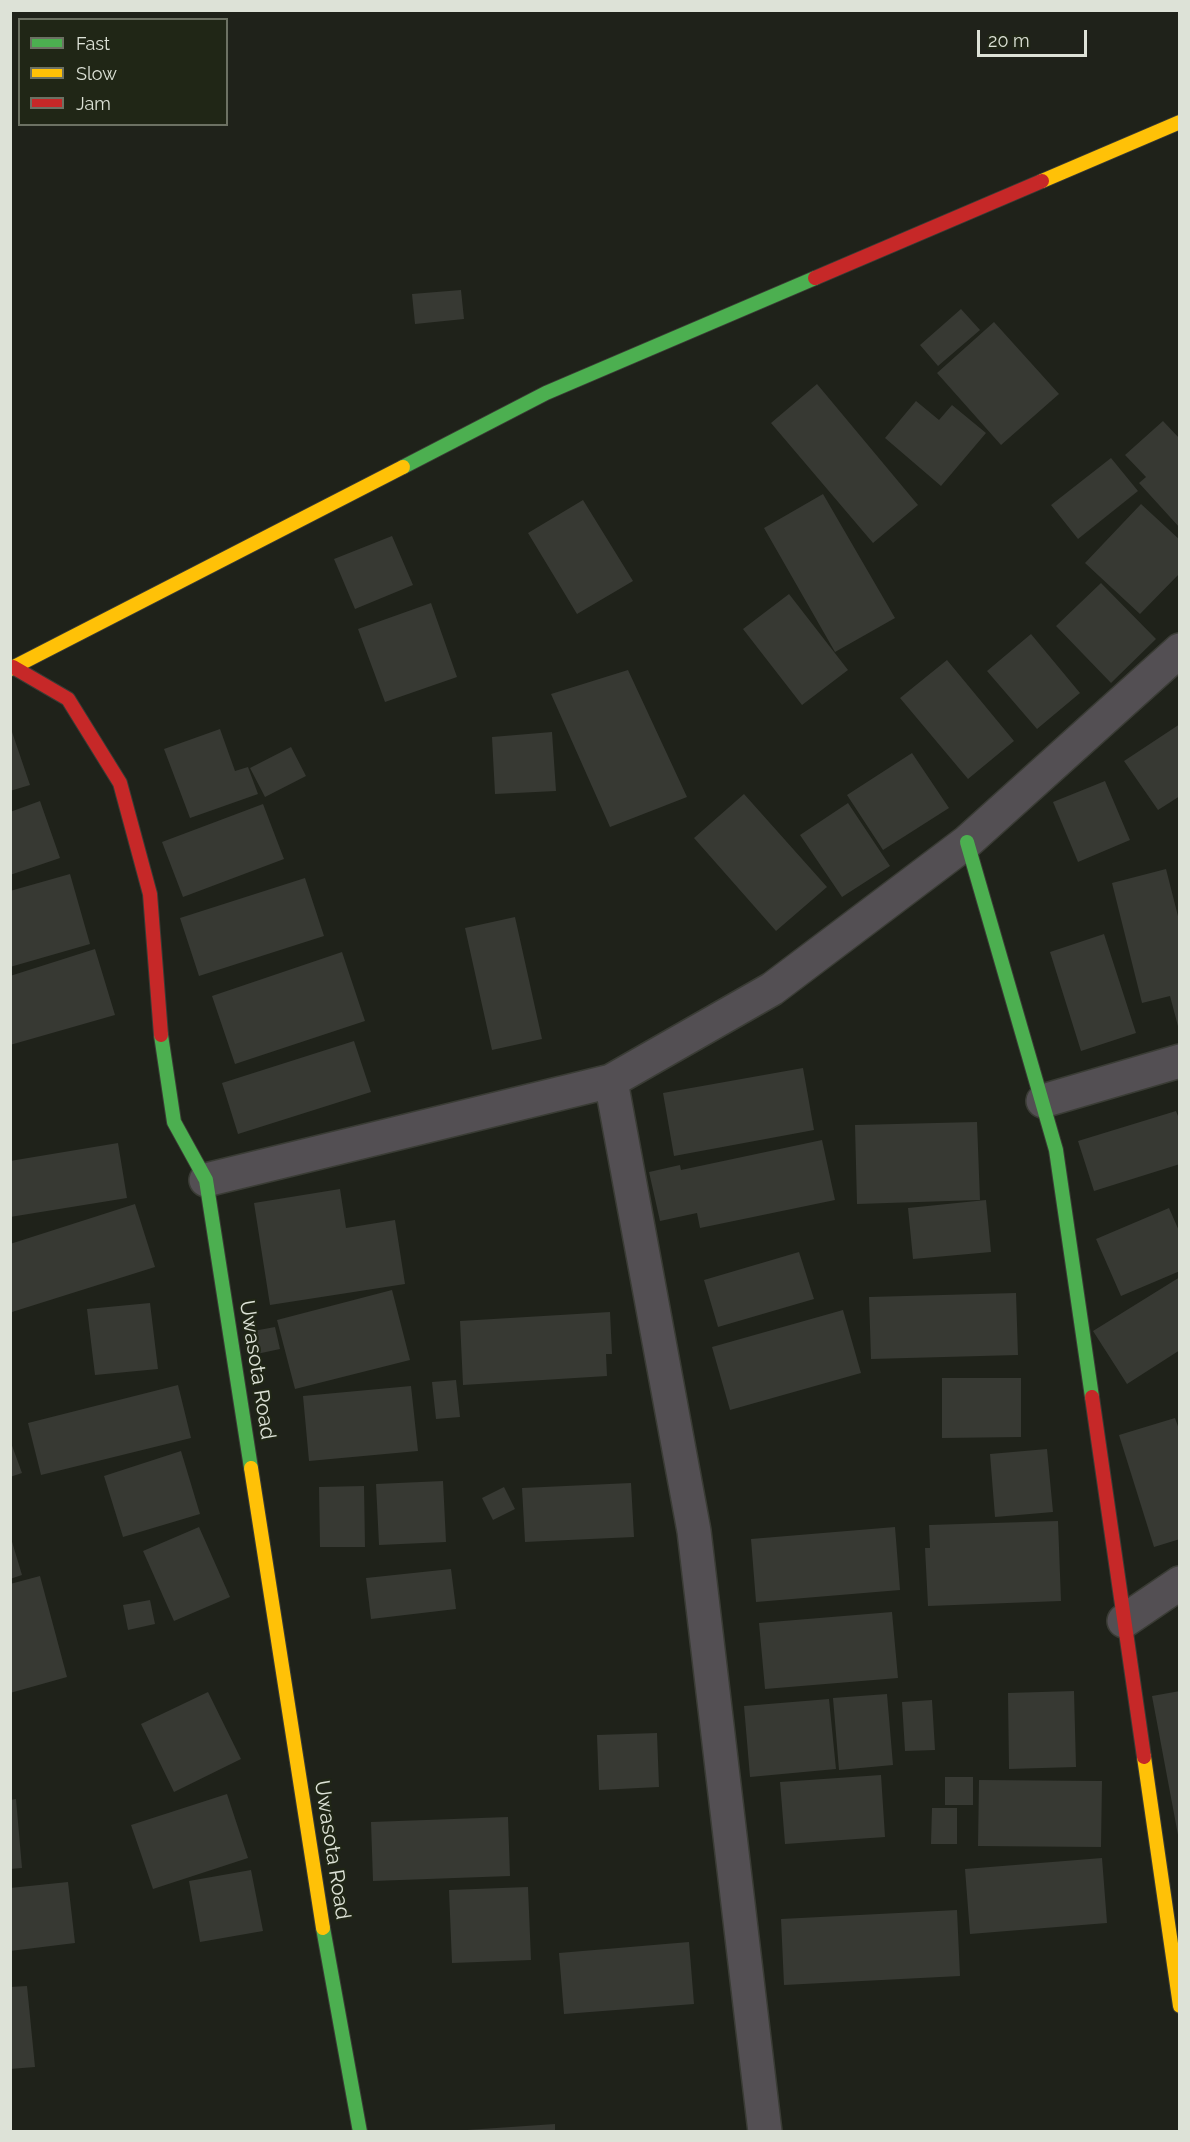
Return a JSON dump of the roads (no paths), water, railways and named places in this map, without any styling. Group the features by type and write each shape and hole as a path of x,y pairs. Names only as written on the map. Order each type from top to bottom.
{"street":[{"path":"12,668 546,393 1179,122"},
{"path":"206,1180 611,1081 772,989 967,842 1179,650"},
{"name":"Uwasota Road","path":"12,668 68,699 120,783 150,894 158,1014 174,1122 206,1180 331,1978 360,2132"},
{"path":"967,842 1056,1150 1179,2006"},
{"path":"1042,1101 1179,1061"},
{"path":"611,1081 693,1531 765,2132"},
{"path":"1124,1621 1179,1583"}]}
